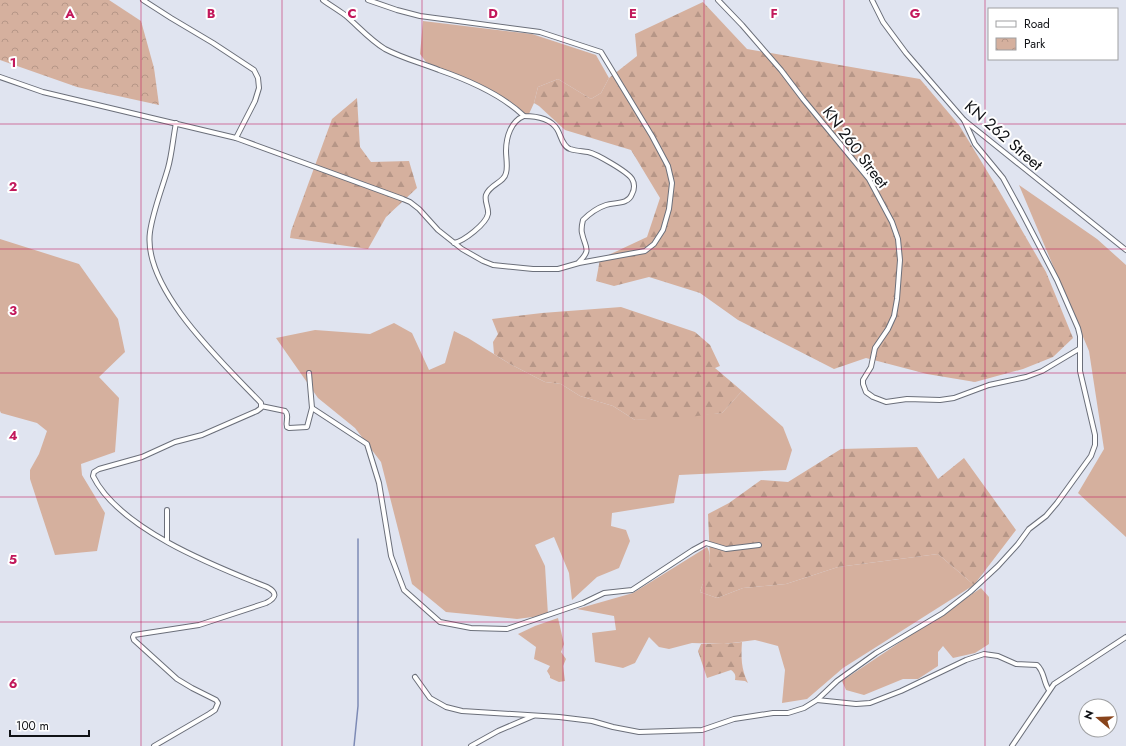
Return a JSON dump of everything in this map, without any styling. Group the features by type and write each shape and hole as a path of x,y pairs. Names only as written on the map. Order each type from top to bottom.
{"street":[{"path":"143,0 214,43 254,70 258,78 259,88 255,101 236,138"},
{"path":"323,0 345,15 356,26 384,48 403,57 440,70 498,97 524,116"},
{"path":"0,77 43,92 236,138 410,202 419,209 438,230 454,243 474,256 493,265 533,269 558,269 579,263 645,251 654,244 663,230 669,209 672,183 668,166 652,136 601,52 540,32 420,16 396,10 368,0"},
{"name":"KN 260 Street","path":"718,0 742,24 782,70 803,99 869,178 892,222 898,239 900,260 897,299 894,316 888,329 875,348 871,367 863,380 866,392 872,397 886,402 907,399 940,400 954,398 989,385 1026,377 1079,350"},
{"name":"KN 262 Street","path":"872,0 883,22 906,53 964,120 1126,250"},
{"path":"454,243 461,242 467,237 483,222 488,214 486,196 493,185 501,181 506,174 506,149 511,126 517,118 524,116 536,116 548,120 557,128 565,145 569,149 590,152 605,160 632,180 634,188 632,196 627,201 606,205 596,210 583,220 581,232 586,246 586,255 579,263"},
{"path":"415,678 430,698 446,708 462,711 558,716 592,721 639,732 702,730 734,719 773,713 788,713 804,708 817,700 837,681 876,653 943,613 970,592 1008,555 1029,529 1046,516 1057,503 1091,456 1095,445 1095,435 1080,371 1080,336 1057,280 1003,178 975,144 964,120"},
{"path":"176,123 168,166 150,233 150,248 154,262 166,293 176,308 200,338 261,403 261,406"},
{"path":"261,406 285,411 287,416 286,424 289,428 307,427 312,408 309,373"},
{"path":"154,746 215,710 218,702 177,679 134,640 134,635 199,625 266,603 271,600 274,593 273,590 267,587 210,564 139,525 124,514 104,493 93,476 94,472 99,469 142,457 175,442 202,435 257,411 261,408 261,406"},
{"path":"312,408 367,444 379,483 391,556 404,590 440,622 471,628 507,629 583,603 604,593 632,590 706,543 726,549 759,545"},
{"path":"167,510 167,540"},
{"path":"1012,746 1054,684 1126,637"},
{"path":"817,700 856,704 870,703 901,691 966,660 984,654 998,656 1016,664 1037,665 1042,671 1044,683 1049,690"},
{"path":"471,746 498,731 534,715"}],"green space":[{"path":"0,0 109,0 141,21 154,68 159,105 77,87 0,60"},
{"path":"703,2 747,49 920,79 959,125 998,189 1046,272 1073,338 1053,357 1023,369 975,382 927,374 866,358 834,369 738,320 700,293 649,277 614,286 596,281 600,259 647,237 660,198 631,150 565,130 534,103 538,87 558,79 591,99 601,93 609,78 637,56 635,34"},
{"path":"423,21 532,34 596,55 609,78 601,93 591,99 558,79 538,87 534,103 528,116 508,100 426,62 420,54"},
{"path":"357,98 360,147 371,162 409,161 417,188 386,217 368,249 290,238 291,231 332,119"},
{"path":"1019,185 1097,239 1126,265 1126,537 1078,493 1104,449 1089,351"},
{"path":"0,239 79,264 118,319 125,352 99,377 119,398 115,452 81,464 82,475 105,513 97,551 55,555 30,479 30,470 39,454 47,431 37,423 1,413 0,411"},
{"path":"621,307 695,332 710,345 720,366 715,368 742,391 722,413 681,418 635,420 613,406 580,396 561,384 545,382 494,354 493,342 498,334 492,319 542,313"},
{"path":"394,323 412,333 429,370 445,363 454,331 510,364 545,382 561,384 580,396 613,406 635,420 722,413 742,391 783,427 792,450 786,470 679,475 674,503 612,513 611,526 626,530 630,541 619,568 597,577 572,600 569,573 554,537 535,545 545,566 548,615 517,619 446,612 412,584 381,462 355,428 318,398 276,338 315,330 370,334"},
{"path":"917,447 938,479 964,458 1016,530 974,585 938,554 838,567 786,584 743,588 717,598 700,592 710,561 708,514 729,503 761,480 788,482 841,449"},
{"path":"707,547 710,558 700,592 717,598 743,588 786,584 838,567 938,554 974,585 843,668 807,699 782,703 785,670 778,646 755,640 724,644 692,643 669,649 659,647 649,637 635,663 623,668 595,662 592,633 616,630 614,616 577,609 633,593"},
{"path":"981,588 989,597 989,644 975,653 953,658 943,646 938,652 938,666 918,679 903,679 864,695 846,690 842,681"},
{"path":"558,618 564,644 561,652 566,659 563,666 565,681 559,682 550,678 547,671 550,666 534,659 536,647 518,634"},
{"path":"742,642 742,663 748,683 745,681 735,680 735,674 731,670 707,678 698,651 701,644"}],"waterway":[{"path":"354,746 358,706 358,539"}]}
